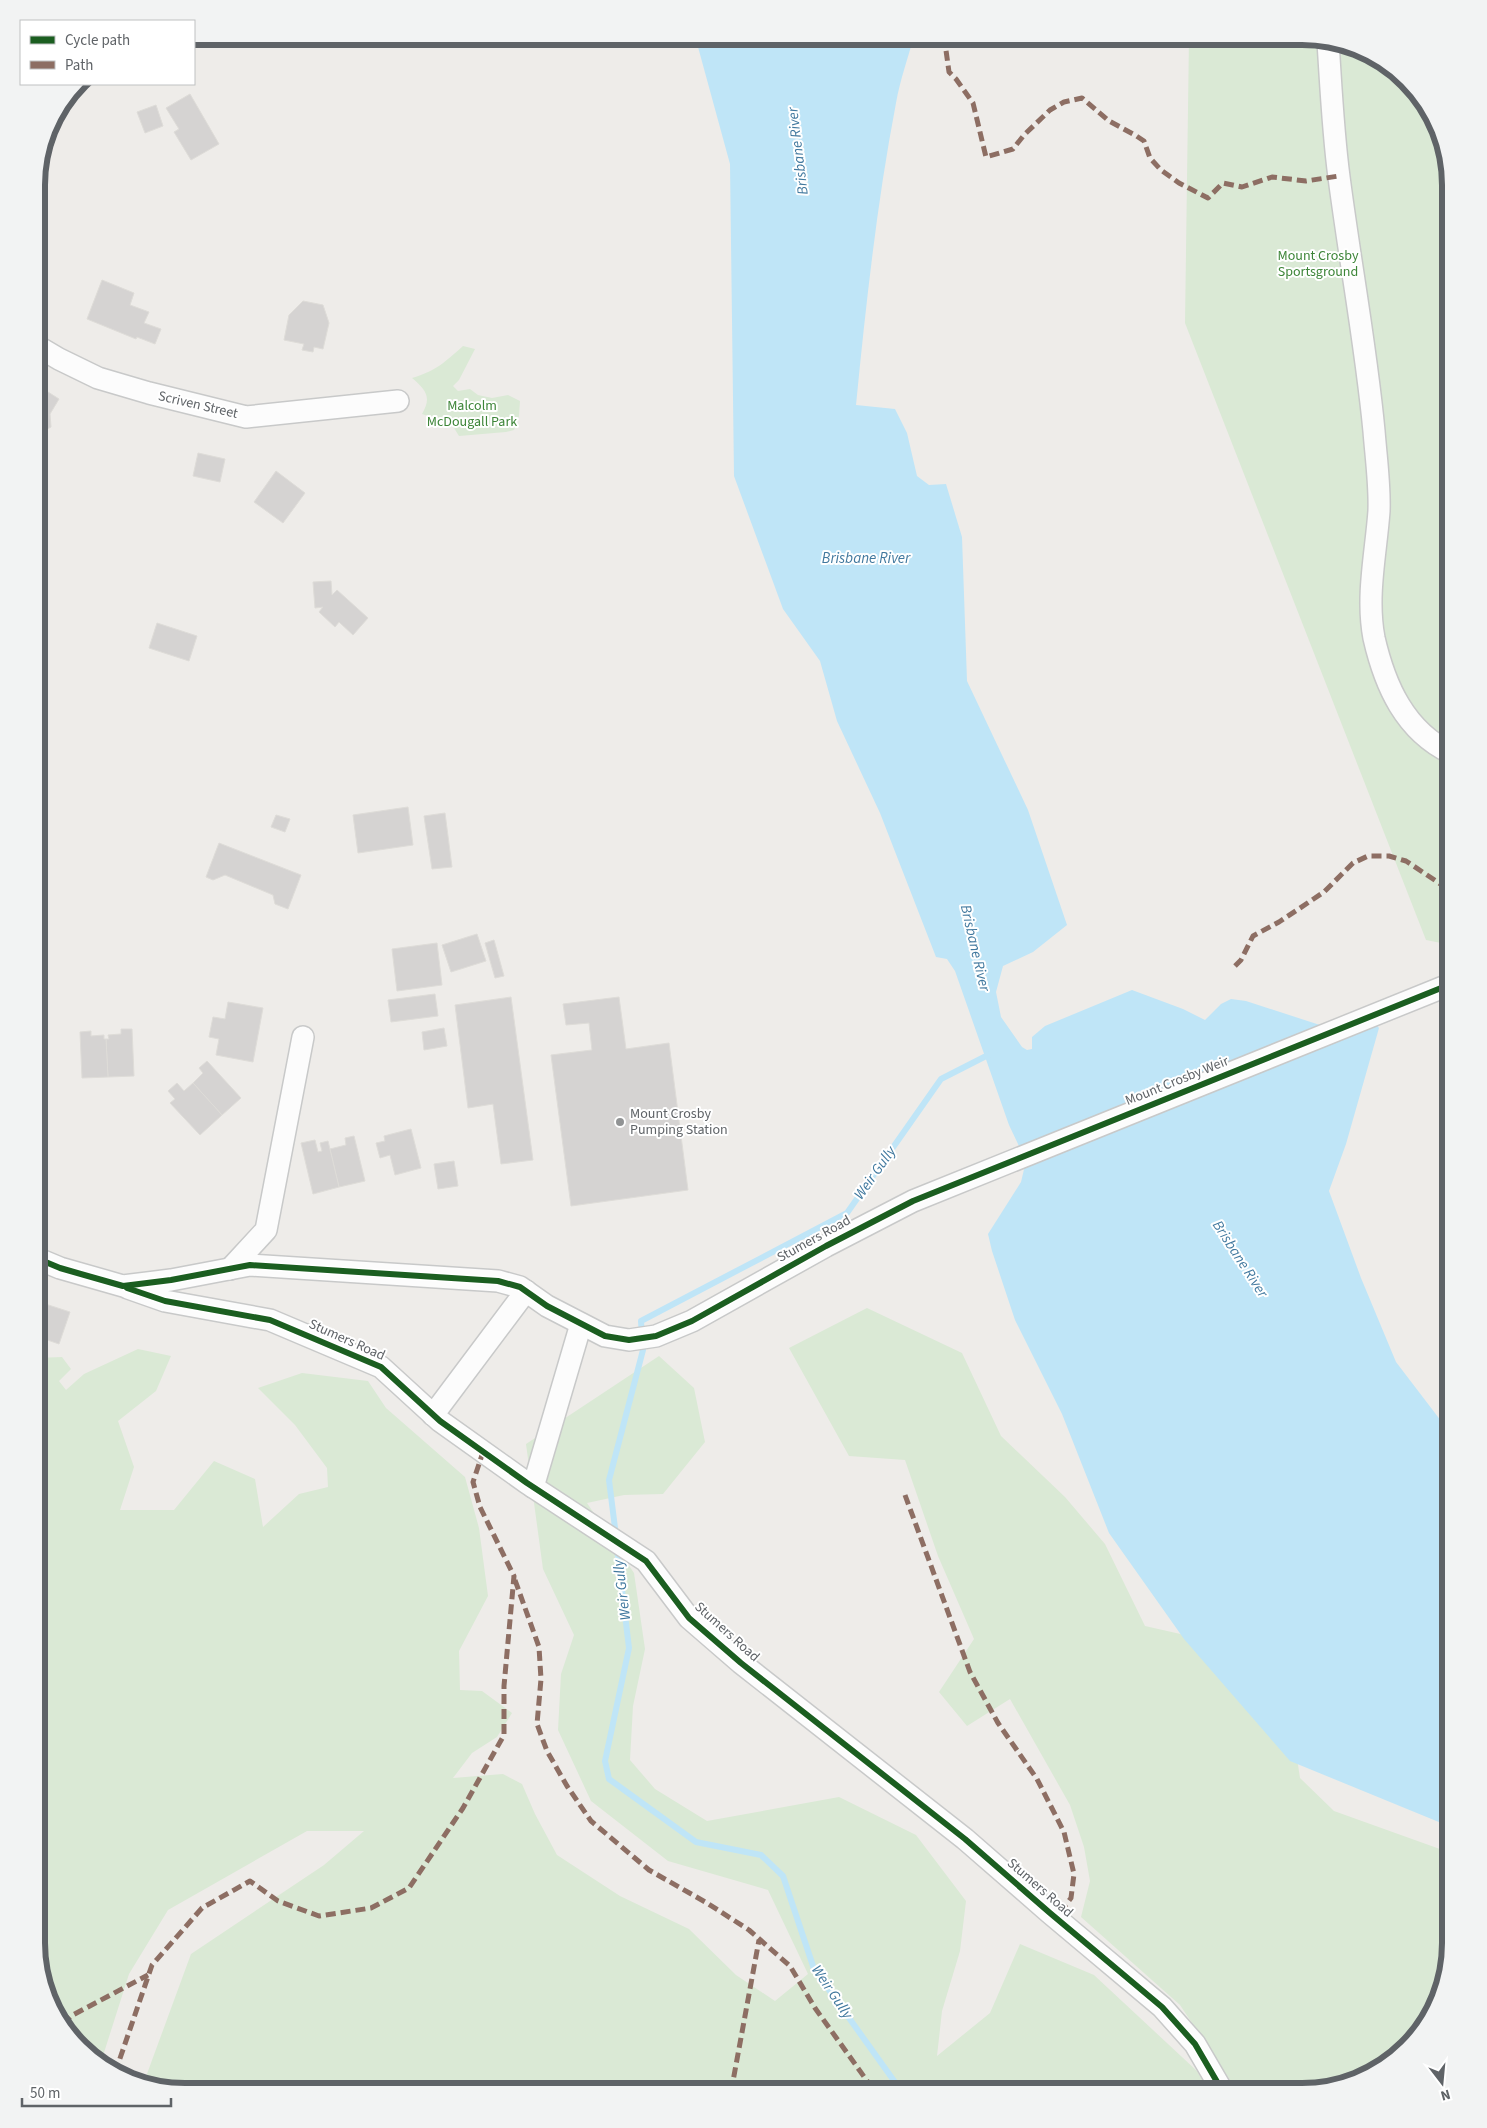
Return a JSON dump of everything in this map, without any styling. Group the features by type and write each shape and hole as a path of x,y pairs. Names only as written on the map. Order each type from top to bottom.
{"street":[{"path":"1328,48 1339,176 1374,430 1379,508 1370,611 1375,639 1388,685 1398,705 1416,728 1434,745 1442,749"},
{"name":"Scriven Street","path":"45,351 98,378 149,393 246,417 398,401"},
{"name":"Mount Crosby Weir","path":"913,1201 1442,988"},
{"path":"230,1269 266,1230 303,1037"},
{"name":"Stumers Road","path":"122,1286 171,1280 250,1265 498,1281 520,1287 547,1306 605,1336 629,1340 656,1336 692,1321 826,1246 913,1201"},
{"name":"Stumers Road","path":"45,1262 165,1301 270,1320 381,1367 433,1415 533,1487 646,1561 689,1618 741,1663 965,1839 1162,2007 1194,2044 1218,2083"},
{"path":"433,1415 526,1291"},
{"path":"533,1487 581,1324"}],"green space":[{"name":"Mount Crosby Sportsground","path":"1189,45 1321,46 1356,56 1372,64 1401,86 1423,115 1431,131 1441,166 1442,185 1442,943 1426,940 1185,323"},
{"name":"Malcolm McDougall Park","path":"463,346 475,349 459,380 453,386 458,391 470,389 478,395 492,398 508,395 520,401 519,416 514,430 459,436 449,420 440,420 422,414 427,403 426,394 421,386 412,378 440,365"},
{"path":"867,1308 962,1353 1001,1436 1065,1497 1105,1544 1145,1626 1216,1642 1291,1719 1300,1778 1334,1811 1442,1850 1441,1962 1431,1997 1423,2013 1401,2042 1372,2064 1338,2078 1321,2082 1302,2083 1232,2083 1180,2005 1081,1917 1090,1881 1084,1847 1070,1805 1010,1699 967,1726 939,1692 974,1639 938,1556 905,1460 849,1456 789,1348"},
{"path":"138,1349 171,1356 156,1391 118,1421 134,1467 120,1510 174,1510 214,1461 255,1479 263,1527 299,1494 328,1487 327,1468 295,1425 258,1388 302,1373 368,1381 386,1408 465,1477 479,1528 488,1596 459,1651 460,1690 482,1691 512,1713 497,1737 472,1753 453,1778 503,1774 522,1784 535,1814 557,1855 620,1896 689,1929 736,1975 775,2001 808,1974 768,1890 668,1861 591,1801 558,1730 561,1674 574,1635 543,1569 526,1444 659,1356 694,1388 705,1442 663,1494 624,1495 587,1503 634,1573 645,1649 633,1706 630,1760 655,1789 707,1821 839,1797 916,1835 966,1901 960,1951 942,2011 937,2056 990,2013 1020,1944 1094,1975 1197,2071 1204,2083 176,2083 146,2077 191,1954 324,1865 364,1831 307,1831 168,1910 129,1974 103,2056 80,2035 64,2013 50,1979 46,1962 45,1943 45,1358 62,1357 71,1369 59,1381 66,1390 84,1374"}],"water":[{"name":"Brisbane River","path":"697,45 911,45 898,94 883,178 868,291 856,405 895,409 907,433 917,476 929,485 946,484 962,537 967,681 1028,810 1067,925 1033,952 1003,966 996,992 1001,1017 1022,1047 1027,1050 1032,1049 1032,1037 1045,1026 1132,990 1183,1009 1205,1020 1221,1004 1231,999 1246,1001 1323,1026 1373,1021 1379,1028 1346,1144 1329,1191 1361,1278 1396,1362 1442,1422 1442,1823 1290,1761 1184,1639 1109,1533 1062,1414 1015,1320 988,1234 1021,1182 1026,1161 1009,1125 955,971 947,959 936,957 880,813 837,721 820,661 783,609 734,476 730,164"}],"building":[{"path":"190,94 219,144 191,160 174,132 179,129 166,108"},
{"path":"156,105 163,126 145,133 137,112"},
{"path":"102,280 134,293 130,305 149,312 144,323 161,329 155,344 137,337 136,339 87,319"},
{"path":"303,301 323,305 329,323 323,349 314,347 313,352 302,350 304,344 284,340 289,315"},
{"path":"45,390 59,399 50,414 51,427 45,430"},
{"path":"198,453 225,459 220,482 193,476"},
{"path":"276,471 305,493 283,523 254,502"},
{"path":"331,581 332,595 337,590 368,618 353,635 339,622 335,627 319,612 323,607 315,608 313,582"},
{"path":"157,623 197,636 189,661 149,648"},
{"path":"408,807 413,845 358,853 353,815"},
{"path":"445,813 452,867 432,869 424,816"},
{"path":"276,815 290,819 285,832 271,827"},
{"path":"219,843 301,875 288,909 275,904 273,895 225,875 213,880 206,877"},
{"path":"477,934 486,961 451,972 442,945"},
{"path":"494,940 504,976 495,978 485,943"},
{"path":"437,943 442,985 397,991 392,949"},
{"path":"435,994 438,1016 391,1022 388,1000"},
{"path":"511,997 533,1160 501,1164 493,1104 468,1108 455,1005"},
{"name":"Mount Crosby Pumping Station","path":"619,997 626,1049 669,1043 688,1190 571,1206 551,1055 592,1050 589,1023 566,1025 563,1004"},
{"path":"228,1002 263,1008 253,1062 216,1055 219,1039 209,1037 213,1017 225,1019"},
{"path":"444,1028 447,1046 424,1050 422,1032"},
{"path":"121,1029 132,1029 134,1076 108,1077 106,1039 109,1039 108,1035 121,1034"},
{"path":"91,1031 91,1036 104,1035 104,1039 106,1039 108,1077 82,1078 80,1032"},
{"path":"207,1061 241,1098 222,1115 193,1083 203,1073 199,1068"},
{"path":"177,1083 184,1091 193,1083 222,1115 200,1135 170,1103 175,1099 168,1091"},
{"path":"411,1129 421,1168 395,1175 390,1155 380,1158 376,1143 385,1141 384,1136"},
{"path":"354,1136 365,1181 339,1187 330,1149 346,1145 345,1138"},
{"path":"315,1140 318,1152 322,1151 320,1143 328,1141 339,1187 313,1194 301,1143"},
{"path":"454,1161 458,1186 438,1189 434,1164"},
{"path":"45,1304 70,1312 59,1344 45,1339"}],"waterway":[{"name":"Weir Gully","path":"616,1536 609,1480 643,1350 641,1321 847,1213 941,1079 994,1052"},
{"name":"Weir Gully","path":"617,1548 629,1648 605,1761 609,1779 696,1842 761,1855 783,1876 814,1969 896,2083"}],"marked path":[{"path":"945,45 949,72 973,103 986,157 1013,149 1024,135 1050,110 1064,102 1082,98 1109,121 1144,141 1150,158 1161,170 1179,183 1208,198 1223,183 1242,187 1272,177 1306,181 1339,176"},
{"path":"1235,966 1241,960 1253,936 1279,922 1324,892 1353,863 1368,856 1389,856 1406,861 1442,885"},
{"path":"118,2066 152,1965 202,1908 250,1881 278,1901 319,1916 371,1908 409,1888 463,1808 504,1735 504,1686 514,1576 480,1507 473,1482 483,1452"},
{"path":"905,1495 970,1672 998,1723 1037,1779 1064,1832 1074,1874 1071,1898 1056,1918"},
{"path":"515,1580 539,1647 541,1679 537,1724 547,1751 567,1786 591,1821 649,1870 707,1903 749,1930 790,1966 815,2008 869,2083"},
{"path":"733,2083 759,1940"},
{"path":"68,2019 148,1975"}],"cycle path":[{"path":"45,1262 60,1268 123,1286 171,1280 250,1265 498,1281 520,1287 547,1306 605,1336 629,1340 656,1336 692,1321 826,1246 913,1201 1442,988"},
{"path":"127,1288 165,1301 270,1320 381,1367 440,1421 527,1483 646,1561 689,1618 741,1663 965,1839 1162,2007 1195,2044 1218,2083"}],"place":[{"name":"Mount Crosby Pumping Station","path":"620,1122"}]}
